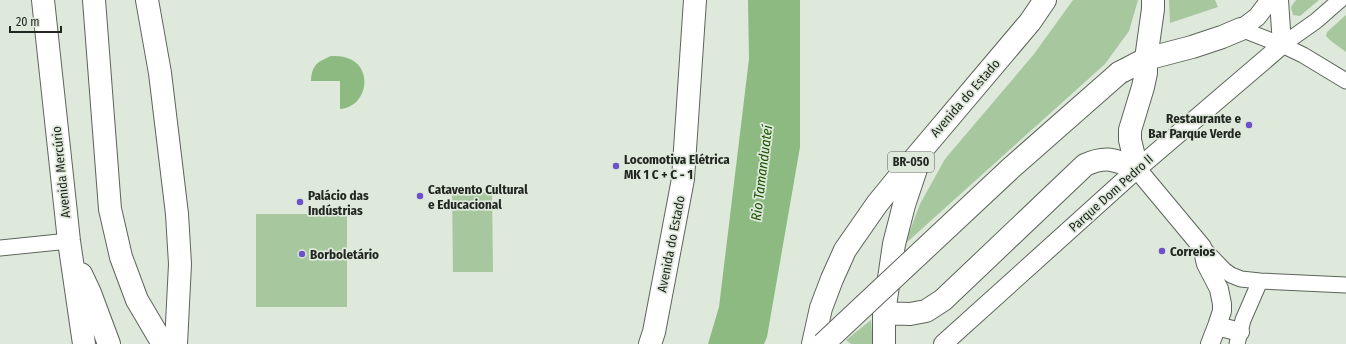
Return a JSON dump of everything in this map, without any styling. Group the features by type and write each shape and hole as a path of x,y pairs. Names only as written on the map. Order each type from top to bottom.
{"main road":[{"name":"Avenida Mercúrio","path":"43,0 69,246 84,344"},
{"path":"94,0 110,209 121,257 137,300 163,344"},
{"path":"147,0 160,73 177,214 180,264 176,344"},
{"name":"Avenida do Estado","path":"650,344 656,325 683,179 695,0"},
{"name":"Avenida do Estado","path":"813,344 821,308 832,278 845,250 877,204 924,145 1030,22 1045,0"},
{"path":"1137,169 1130,140 1130,130 1144,87 1153,0"},
{"path":"823,344 1011,168 1119,72 1146,59 1222,38 1241,29"},
{"path":"884,344 884,313 894,244 904,205 924,145"},
{"path":"884,313 910,314 926,310 943,300 1085,165 1096,160 1107,159 1120,162 1137,169"},
{"path":"69,246 90,293 109,344"},
{"path":"821,308 828,329 838,344"}],"street":[{"path":"1241,29 1257,17 1270,0"},
{"path":"1279,0 1282,45"},
{"name":"Parque Dom Pedro II","path":"943,344 1137,169 1282,45 1316,21 1340,0"},
{"path":"1241,29 1303,55 1346,81"},
{"path":"1137,169 1202,247 1224,270 1231,275 1247,280 1346,284"},
{"path":"0,248 69,246"},
{"path":"1202,247 1206,264 1219,289 1222,311 1210,344"},
{"path":"1217,326 1238,338 1243,320 1260,281"}],"shaded area":[{"path":"1073,0 1138,0 1129,31 1105,64 905,244 920,204 945,159 1034,54"},
{"path":"1169,0 1215,0 1218,7 1170,23"},
{"path":"1296,0 1319,0 1300,16 1293,15 1291,7"},
{"path":"1346,15 1346,52 1326,36 1327,32"},
{"path":"452,192 492,192 493,272 453,272"},
{"path":"256,214 347,214 347,307 256,307"},
{"path":"871,320 873,344 851,344 846,340"}],"water":[{"name":"Rio Tamanduateí","path":"748,0 800,0 800,147 767,337 764,344 708,344 719,307 749,59"},
{"path":"331,56 341,56 356,62 364,77 362,94 357,101 349,107 340,109 340,81 311,81 316,65 322,60"}],"place":[{"name":"Restaurante e Bar Parque Verde","path":"1249,125"},
{"name":"Locomotiva Elétrica MK 1 C + C - 1","path":"616,166"},
{"name":"Catavento Cultural e Educacional","path":"420,196"},
{"name":"Palácio das Indústrias","path":"300,202"},
{"name":"Correios","path":"1162,251"},
{"name":"Borboletário","path":"302,254"}]}
